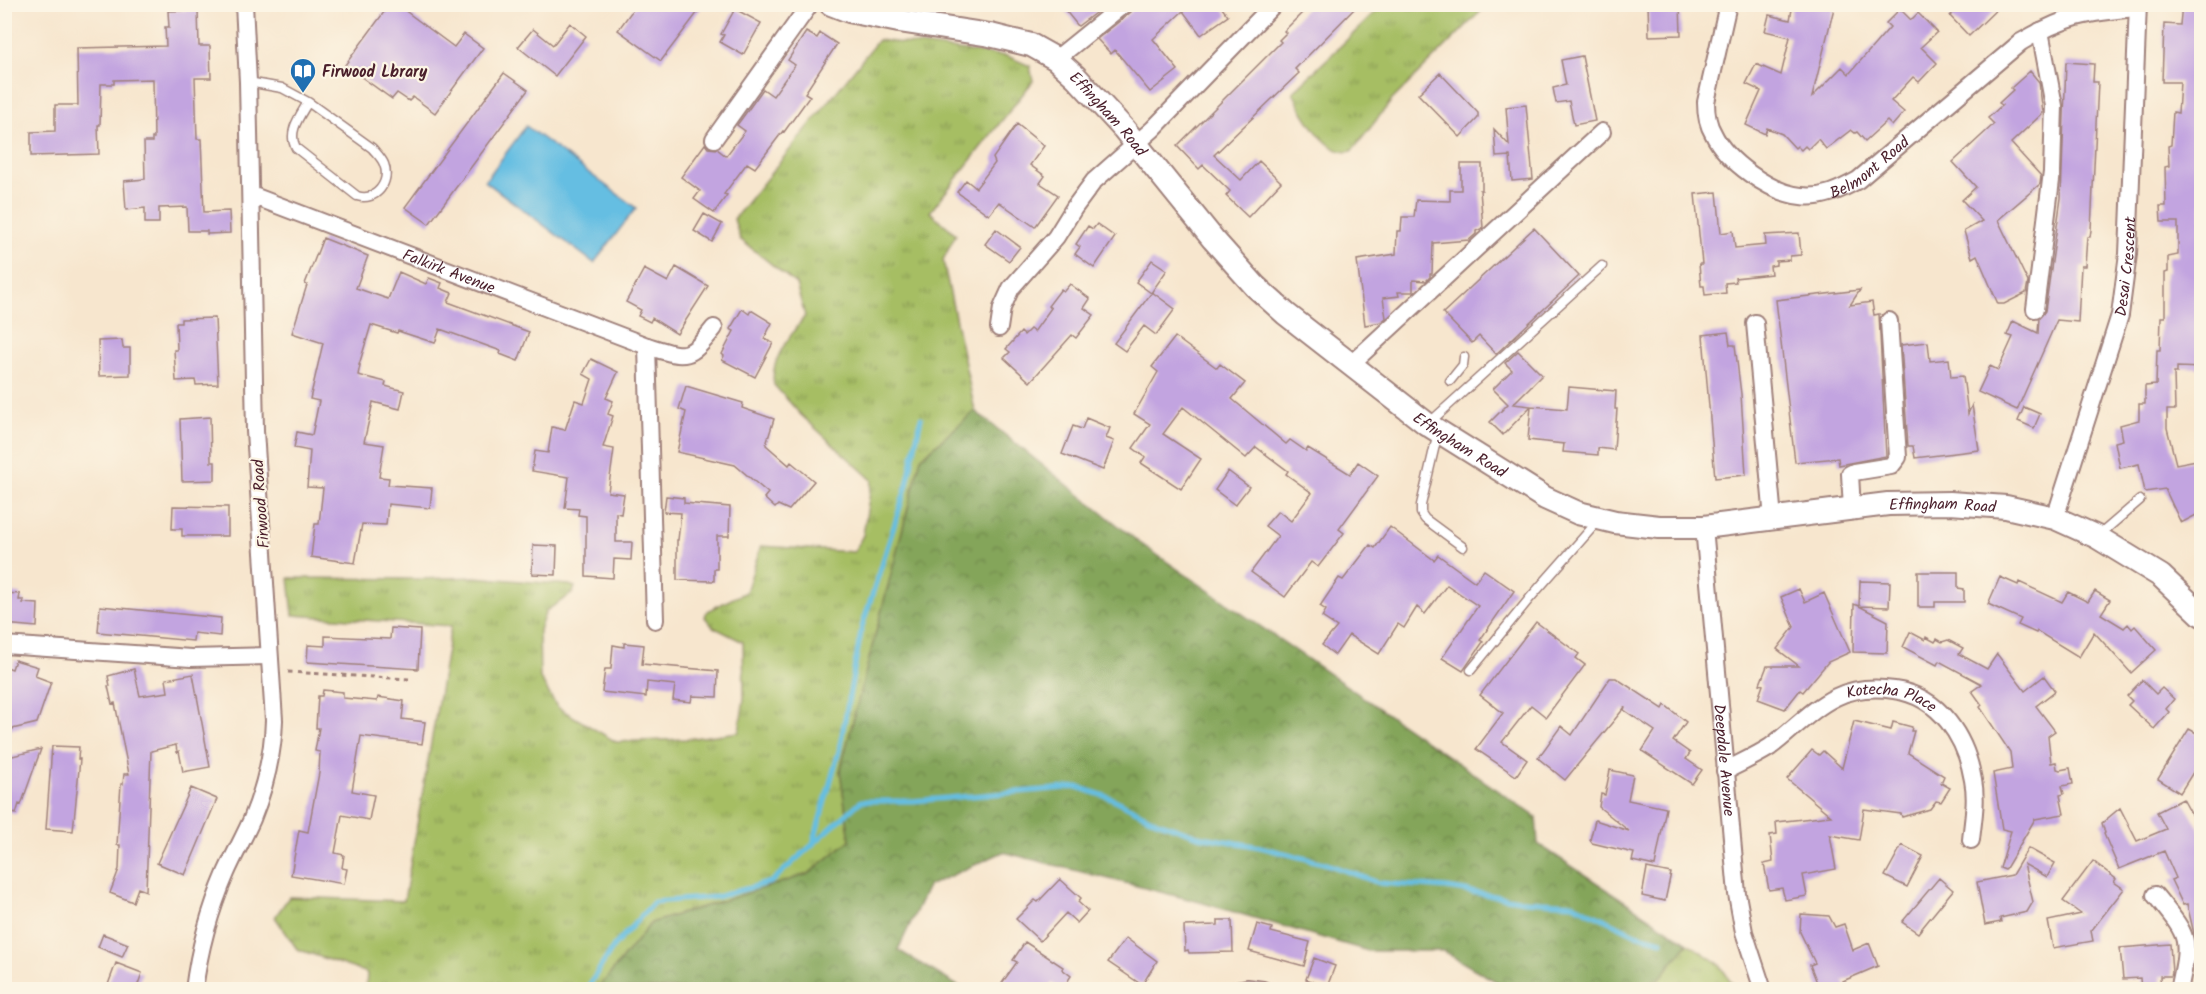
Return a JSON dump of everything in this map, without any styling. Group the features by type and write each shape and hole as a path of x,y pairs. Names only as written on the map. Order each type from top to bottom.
{"street":[{"name":"Firwood Road","path":"194,990 198,959 209,923 225,875 252,818 273,745 274,720 255,431 251,195 244,4"},
{"path":"714,139 810,4"},
{"name":"Effingham Road","path":"831,4 849,11 1031,45 1056,58 1077,77 1136,144 1213,239 1255,286 1286,314 1433,428 1545,498 1578,513 1659,527 1704,527 1888,504 1950,502 2006,507 2055,518 2097,537 2161,576 2202,615"},
{"path":"1056,58 1124,4"},
{"path":"999,328 1002,308 1011,288 1056,237 1094,181 1136,144 1274,4"},
{"name":"Belmont Road","path":"1728,4 1706,102 1706,116 1712,133 1722,148 1765,184 1783,192 1801,196 1819,196 1838,191 1858,180 2021,42 2040,31 2068,19 2093,12 2138,6"},
{"name":"Desai Crescent","path":"2055,518 2120,315 2128,254 2138,6"},
{"path":"2035,309 2052,172 2053,117 2049,76 2040,31"},
{"path":"1350,365 1602,132"},
{"name":"Falkirk Avenue","path":"251,195 676,355 690,353 698,348 714,328"},
{"path":"1852,509 1850,473 1891,466 1898,457 1889,321"},
{"path":"1755,323 1773,519"},
{"path":"647,346 655,620"},
{"name":"Deepdale Avenue","path":"1704,527 1737,894 1744,932 1763,990"},
{"path":"4,645 180,657 269,656"},
{"name":"Kotecha Place","path":"1725,771 1768,748 1808,715 1836,698 1856,690 1880,688 1904,691 1931,705 1954,728 1965,752 1973,780 1975,809 1971,840"},
{"path":"2155,895 2180,925 2185,937 2186,959 2179,990"},
{"path":"1236,990 1246,988 1263,990"}],"lane":[{"path":"248,82 282,88 308,102 351,132 380,157 383,163 386,177 377,192 369,197 357,196 296,148 293,143 294,127 308,102"},
{"path":"1463,547 1425,519 1421,513 1433,428 1602,266"},
{"path":"1450,381 1463,365 1464,357"},
{"path":"2097,537 2140,500"},
{"path":"1471,670 1600,518"}],"path":[{"path":"299,672 409,679"}],"green space":[{"path":"1383,5 1487,5 1392,100 1352,151 1343,151 1334,148 1316,132 1293,92"},
{"path":"878,40 1007,56 1030,66 1033,81 930,212 956,234 943,260 975,411 921,458 840,771 850,840 809,874 651,923 598,989 366,989 367,973 297,949 275,917 289,897 404,901 451,626 293,615 289,578 474,577 575,587 573,593 546,611 539,630 540,678 557,707 616,742 686,739 739,732 744,698 743,642 713,627 705,617 707,611 746,592 761,546 854,552 863,535 872,480 801,415 774,385 773,375 782,348 805,316 796,284 740,239 734,219"},
{"path":"975,411 1140,543 1536,817 1538,844 1688,943 1657,982 1582,989 1509,989 1443,951 1368,951 1196,901 1003,852 928,886 898,950 963,989 598,989 651,923 808,874 850,840 840,771 921,458"},
{"path":"1688,943 1719,964 1736,989 1582,990 1657,982"}],"water":[{"path":"526,126 636,208 594,263 485,181"}],"building":[{"path":"390,4 396,4 454,47 464,34 483,48 435,113 413,97 409,101 397,93 392,99 345,65"},
{"path":"637,4 704,4 661,61 618,30"},
{"path":"1060,4 1107,4 1078,26"},
{"path":"1134,4 1219,4 1228,16 1201,35 1183,11 1153,39 1178,70 1150,92 1115,50 1111,54 1097,39 1131,12"},
{"path":"1311,4 1359,4 1295,69 1299,73 1214,155 1241,180 1259,161 1281,182 1248,217 1226,196 1230,191 1203,165 1199,169 1177,146 1281,42 1279,40 1286,33 1284,31"},
{"path":"1648,4 1680,4 1681,35 1649,36"},
{"path":"1793,4 1835,4 1812,97 1842,67 1849,74 1890,27 1886,23 1900,9 1911,20 1918,13 1937,32 1921,47 1937,63 1919,82 1913,77 1891,101 1904,112 1892,126 1887,121 1865,141 1857,132 1851,130 1826,149 1818,139 1808,149 1805,146 1801,150 1797,146 1795,148 1782,134 1767,128 1765,134 1746,125 1761,91 1746,84 1756,64 1781,75 1790,37 1765,31 1769,15 1790,20"},
{"path":"1962,4 2002,4 1969,36 1950,16"},
{"path":"2182,4 2202,4 2202,368 2177,367 2177,373 2174,373 2175,410 2167,410 2167,428 2176,464 2202,459 2202,512 2181,523 2165,489 2145,492 2139,464 2120,468 2115,442 2123,440 2120,425 2139,420 2139,404 2145,404 2145,386 2156,385 2161,317 2165,317 2165,273 2168,272 2168,257 2178,255 2178,222 2161,222 2160,206 2166,206 2165,167 2169,166 2168,146 2171,145 2173,112 2178,113 2180,82 2162,82 2164,24 2180,25"},
{"path":"735,9 761,23 743,55 720,42 724,35 721,34"},
{"path":"198,10 199,46 210,46 211,78 195,78 197,139 201,139 204,212 229,211 230,233 207,234 207,231 188,231 187,207 159,208 159,223 145,223 145,208 126,210 124,181 145,179 144,142 152,142 154,138 153,79 114,80 114,84 101,84 100,125 98,125 99,154 31,156 31,132 55,131 55,105 78,105 77,48 166,46 165,27 169,27 168,11"},
{"path":"570,23 586,36 555,76 518,47 533,29 553,45"},
{"path":"806,32 817,38 820,33 837,44 805,93 810,96 784,132 755,168 747,163 724,194 727,195 714,213 694,199 700,191 681,177 705,144 708,148 717,149 726,156 745,131 737,125 763,89 773,96 795,65 788,60"},
{"path":"1582,56 1595,121 1574,125 1569,101 1556,103 1553,88 1566,85 1561,60"},
{"path":"2066,62 2094,64 2093,82 2098,82 2091,230 2090,237 2087,237 2085,266 2081,266 2078,322 2057,320 2017,410 1978,392 1990,366 1998,370 2013,337 2007,335 2013,321 2038,333 2039,318 2045,311 2061,198"},
{"path":"2030,71 2039,82 2043,113 2011,143 2041,176 2040,184 1998,220 2028,282 2026,293 2004,304 1998,304 1977,255 1972,258 1964,231 1982,221 1962,200 1976,187 1953,162 1994,124 1988,118 2002,105 1999,103 2013,90 2011,88"},
{"path":"504,73 528,90 429,224 405,207"},
{"path":"1440,73 1478,113 1478,118 1460,137 1418,94"},
{"path":"1526,105 1533,179 1512,181 1510,156 1496,157 1494,129 1509,145 1506,107"},
{"path":"1017,124 1044,146 1030,165 1045,176 1040,183 1058,195 1035,227 999,202 989,215 957,192 966,180 976,188 995,163 993,158"},
{"path":"1461,164 1482,164 1482,190 1480,190 1483,228 1476,231 1476,234 1469,240 1433,243 1430,277 1426,281 1413,280 1413,292 1398,292 1399,296 1383,298 1386,318 1381,322 1365,325 1357,260 1396,254 1397,231 1401,231 1402,217 1414,217 1416,200 1450,201 1450,190 1461,190"},
{"path":"1717,192 1721,233 1733,231 1735,248 1766,245 1765,235 1799,233 1801,255 1790,256 1790,260 1776,261 1776,265 1770,266 1771,274 1735,278 1736,282 1725,283 1726,293 1705,295 1704,286 1701,286 1699,264 1702,264 1695,194"},
{"path":"704,214 722,224 712,242 694,231"},
{"path":"1097,224 1115,237 1094,268 1075,254 1080,247 1076,244 1088,226 1093,229"},
{"path":"1534,228 1579,276 1496,354 1479,336 1472,343 1443,313"},
{"path":"996,229 1020,247 1009,261 985,244"},
{"path":"323,238 368,256 356,288 388,299 399,272 426,284 429,278 442,283 440,288 452,293 448,302 529,332 518,361 500,354 501,351 440,329 435,343 371,325 358,375 386,382 385,386 404,391 400,409 373,402 364,442 384,445 379,477 389,478 388,485 432,488 430,508 388,504 386,525 362,524 355,563 311,557 315,524 319,524 323,488 307,487 310,451 294,448 297,432 312,435 319,401 310,399 323,343 292,333 307,285 305,284"},
{"path":"1152,260 1167,270 1151,293 1136,282"},
{"path":"676,267 708,286 677,334 652,318 650,322 638,316 641,310 626,302 644,269 668,282"},
{"path":"1070,284 1090,299 1084,308 1094,315 1076,338 1072,335 1030,382 1004,358 1010,352 1006,349 1021,332 1024,335 1030,329 1034,332 1051,308 1048,306 1061,289 1064,291"},
{"path":"1860,290 1850,305 1872,302 1874,315 1879,314 1886,456 1839,465 1838,458 1795,462 1776,300"},
{"path":"1152,292 1175,309 1156,335 1144,326 1125,351 1114,343"},
{"path":"742,309 749,314 751,310 772,323 764,339 773,343 755,377 722,360 724,356 722,354 734,331 730,329"},
{"path":"215,318 218,384 196,385 195,380 176,381 174,350 177,350 176,323 181,323 181,319"},
{"path":"1728,332 1730,345 1735,345 1741,394 1746,475 1715,478 1703,335"},
{"path":"1175,337 1217,368 1220,364 1245,383 1232,399 1286,444 1290,440 1306,451 1308,448 1350,474 1358,462 1378,476 1339,529 1344,533 1318,567 1311,562 1285,597 1251,572 1278,536 1265,526 1278,511 1291,521 1312,493 1286,474 1288,471 1256,447 1246,458 1183,407 1163,434 1201,459 1181,489 1141,463 1145,457 1133,448 1150,424 1134,414 1158,372 1152,367"},
{"path":"122,340 123,348 130,348 130,375 99,376 98,341"},
{"path":"1928,342 1930,361 1949,359 1951,377 1963,376 1968,414 1972,405 1979,450 1915,458 1913,446 1908,446 1901,345"},
{"path":"1518,351 1542,375 1513,404 1531,406 1503,435 1490,422 1508,404 1493,389 1512,370 1505,363"},
{"path":"591,359 618,372 606,398 613,401 608,414 613,416 603,447 614,449 608,492 624,494 621,514 616,513 616,542 632,542 631,560 614,559 613,578 586,576 586,516 578,515 579,509 565,508 569,477 532,471 535,451 548,453 552,427 565,430 575,400 584,403 592,379 583,374"},
{"path":"686,386 743,403 742,408 774,419 766,445 789,465 791,462 814,481 789,510 778,505 775,508 764,498 768,493 735,465 677,452 686,412 679,409"},
{"path":"1569,387 1616,391 1614,450 1598,448 1598,455 1563,452 1564,444 1528,440 1531,406 1567,409"},
{"path":"2024,407 2040,414 2034,428 2018,421"},
{"path":"210,417 211,462 215,462 215,480 182,481 180,419"},
{"path":"1086,418 1110,428 1106,438 1114,441 1103,470 1062,454 1073,426 1082,429"},
{"path":"1228,471 1249,487 1235,505 1215,490"},
{"path":"666,496 684,498 684,503 730,507 729,536 717,536 717,569 714,569 714,581 677,580 677,540 681,513 664,512"},
{"path":"173,506 228,507 228,536 182,536 182,529 172,529"},
{"path":"1390,527 1434,560 1438,555 1475,582 1484,570 1514,591 1480,640 1483,642 1463,671 1442,658 1478,606 1447,585 1425,614 1417,607 1404,628 1398,624 1379,654 1349,635 1335,655 1322,645 1337,627 1322,617 1326,610 1320,606 1339,578 1343,580 1370,545 1375,548"},
{"path":"533,545 557,546 556,575 532,574"},
{"path":"1918,572 1958,572 1958,588 1964,589 1964,602 1935,602 1935,607 1918,607"},
{"path":"2000,577 2018,585 2019,582 2062,602 2068,592 2088,602 2095,591 2110,600 2101,614 2124,628 2128,624 2132,629 2135,626 2156,650 2131,673 2094,632 2079,657 2037,631 2036,633 2018,625 2021,619 1988,604"},
{"path":"1860,581 1890,582 1889,607 1859,606"},
{"path":"1799,589 1805,602 1824,593 1850,652 1828,662 1803,692 1800,690 1785,709 1758,699 1763,685 1760,684 1767,666 1799,666 1777,649 1794,627 1781,597"},
{"path":"4,593 20,594 19,600 24,600 23,603 38,604 37,627 4,624"},
{"path":"1854,604 1888,621 1887,653 1853,652"},
{"path":"100,606 221,618 220,636 194,633 193,641 98,632"},
{"path":"1536,622 1579,654 1576,658 1585,665 1546,717 1531,705 1502,742 1527,760 1516,776 1476,749 1503,713 1480,695"},
{"path":"391,628 420,630 418,669 307,662 308,645 325,646 325,636 390,639"},
{"path":"1910,632 1925,640 1926,637 1935,642 1937,639 1942,642 1948,640 1963,648 1959,654 1987,669 1997,654 2025,691 2044,676 2055,691 2036,706 2055,731 2048,736 2051,763 2056,762 2057,769 2060,770 2070,768 2073,784 2062,786 2064,794 2060,795 2064,814 2035,819 2005,870 2000,868 2011,831 2002,829 1993,773 2012,769 2010,752 1972,691 1982,684 1939,661 1937,665 1903,647"},
{"path":"624,643 644,645 642,664 718,671 717,697 692,696 691,702 673,700 675,685 647,682 646,697 602,692 605,669 611,669 613,645 624,647"},
{"path":"15,660 38,667 35,676 51,682 37,723 4,731 4,666 12,669"},
{"path":"134,669 140,696 168,692 166,679 193,674 210,767 183,772 176,745 151,751 146,891 138,888 133,902 110,893 119,869 120,845 117,845 121,784 123,784 124,774 129,774 115,703 112,704 108,686 110,686 108,676"},
{"path":"1610,678 1616,678 1663,709 1665,705 1686,722 1673,741 1690,753 1686,759 1702,770 1692,784 1642,751 1655,731 1624,710 1625,707 1565,780 1538,758 1561,726 1572,735"},
{"path":"2142,680 2156,694 2162,688 2174,699 2166,709 2169,712 2154,729 2128,705 2132,701 2127,696"},
{"path":"323,690 343,692 343,698 377,701 378,697 404,701 402,719 425,722 422,744 361,736 352,791 374,795 369,820 342,815 335,853 344,855 342,868 347,869 344,884 291,875 299,830 308,832 319,773 320,752 315,751 319,728 316,728 318,696 322,696"},
{"path":"1854,721 1891,730 1893,722 1912,727 1911,731 1914,731 1908,753 1944,776 1941,783 1950,788 1941,802 1936,801 1930,809 1902,817 1901,814 1864,809 1859,840 1830,835 1836,869 1803,875 1807,896 1785,900 1782,888 1769,890 1764,864 1773,862 1770,835 1777,834 1776,822 1831,816 1787,779 1812,750 1819,755 1823,751 1842,768"},
{"path":"2189,729 2202,736 2202,758 2180,793 2158,779"},
{"path":"52,746 79,747 78,759 80,759 73,831 46,829"},
{"path":"41,749 16,814 4,810 4,758"},
{"path":"1610,770 1633,775 1628,800 1666,808 1655,866 1632,861 1634,853 1592,843 1590,840 1595,820 1629,831 1599,807 1601,794 1605,795"},
{"path":"191,788 217,799 185,875 157,863"},
{"path":"2183,799 2202,834 2202,942 2196,942 2187,904 2183,905 2171,880 2176,878 2164,851 2119,869 2104,834 2102,823 2120,808 2137,841 2166,829 2157,812"},
{"path":"1902,845 1923,856 1907,887 1885,876"},
{"path":"2028,848 2055,863 2047,877 2024,864 2033,902 2027,912 2000,918 2001,922 1985,925 1977,882 2012,875"},
{"path":"2093,861 2116,879 2114,882 2124,889 2091,931 2093,941 2053,948 2048,921 2081,914 2063,901"},
{"path":"1647,868 1671,873 1665,901 1642,896"},
{"path":"1939,878 1953,890 1918,933 1902,922"},
{"path":"1060,879 1081,898 1078,902 1088,911 1077,923 1066,913 1040,941 1016,919 1035,900 1038,902"},
{"path":"1801,914 1829,916 1835,927 1844,924 1853,950 1869,943 1878,966 1843,981 1847,990 1820,990 1810,965 1815,963 1800,932"},
{"path":"1218,920 1232,920 1233,952 1189,953 1188,950 1185,951 1184,926 1218,925"},
{"path":"1257,924 1272,928 1271,932 1310,942 1304,966 1249,951"},
{"path":"103,934 128,944 122,957 98,947"},
{"path":"1126,938 1157,961 1142,985 1108,962"},
{"path":"1025,942 1063,967 1062,969 1071,976 1062,990 1052,983 1047,990 1012,990 1002,983 1017,962 1013,960"},
{"path":"2170,944 2172,973 2171,976 2160,976 2161,990 2141,990 2140,978 2123,979 2120,948"},
{"path":"1314,958 1335,966 1327,987 1306,979"},
{"path":"116,963 142,973 136,990 106,990"}],"waterway":[{"path":"813,844 839,751 862,627 907,485 921,418"},
{"path":"586,990 614,946 654,902 716,897 771,882 861,801 913,801 1077,787 1111,798 1156,821 1198,836 1260,847 1327,864 1379,883 1447,888 1525,901 1573,904 1635,934 1662,941"}],"place":[{"name":"Firwood Lbrary","path":"303,94"}]}
